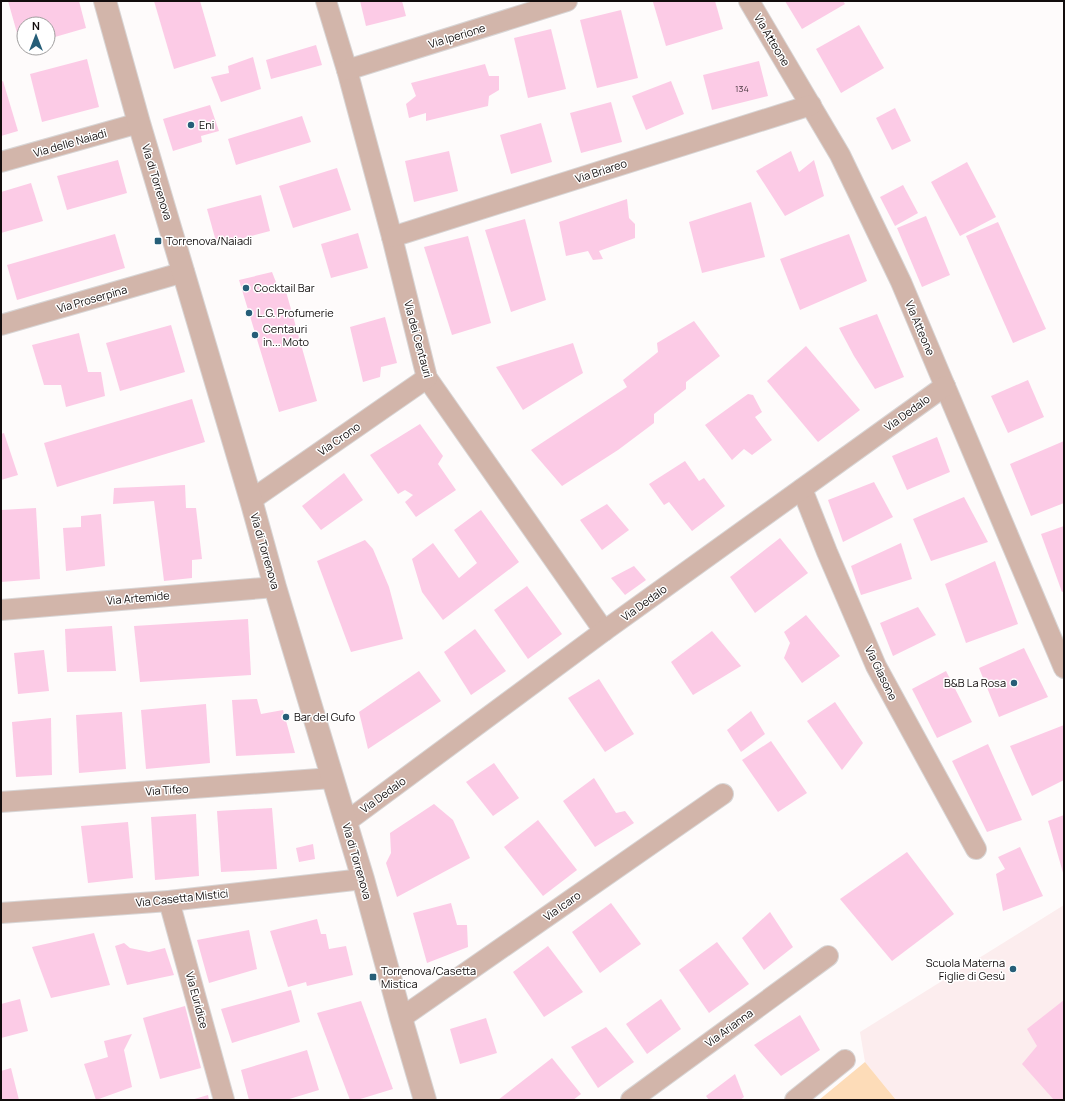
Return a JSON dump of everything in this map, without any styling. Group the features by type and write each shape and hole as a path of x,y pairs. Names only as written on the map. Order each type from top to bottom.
{"street":[{"name":"Via di Torrenova","path":"105,1 139,124 363,879 425,1100"},
{"name":"Via dei Centauri","path":"326,1 347,70 392,237 427,378 604,632"},
{"name":"Via Iperione","path":"347,70 567,1"},
{"name":"Via Atteone","path":"750,1 840,155 901,282 1064,668"},
{"name":"Via Briareo","path":"392,237 811,104"},
{"name":"Via delle Naiadi","path":"1,162 139,124"},
{"name":"Via Proserpina","path":"1,325 184,272"},
{"name":"Via Crono","path":"251,500 427,378"},
{"name":"Via Dedalo","path":"346,822 604,632 945,386"},
{"name":"Via Giasone","path":"802,489 827,552 876,666 976,849"},
{"name":"Via Artemide","path":"1,610 275,586"},
{"name":"Via Tifeo","path":"1,802 332,778"},
{"name":"Via Icaro","path":"401,1018 723,794"},
{"name":"Via Casetta Mistici","path":"1,913 169,901 363,879"},
{"name":"Via Euridice","path":"169,901 224,1100"},
{"name":"Via Arianna","path":"631,1100 828,956"},
{"path":"795,1100 845,1060"}],"shaded area":[{"name":"Scuola Materna Figlie di Gesù","path":"1064,905 1064,1100 896,1100 865,1062 860,1032"},
{"path":"865,1062 896,1100 819,1100"}],"building":[{"path":"8,1 79,1 86,28 56,37 56,16 16,16 16,29"},
{"path":"154,1 200,1 216,56 174,69"},
{"path":"360,1 402,1 406,16 366,26"},
{"path":"715,1 723,29 666,46 653,2"},
{"path":"785,1 843,1 845,4 802,29"},
{"path":"621,10 638,78 597,88 580,20"},
{"path":"859,25 884,68 841,93 816,49"},
{"path":"551,29 566,89 528,98 514,38"},
{"path":"316,45 322,65 271,79 266,60"},
{"path":"253,57 261,89 221,102 211,77 229,73 228,66"},
{"path":"87,59 99,107 42,122 30,74"},
{"path":"759,61 768,96 712,110 703,75"},
{"path":"485,64 489,76 499,76 499,90 489,96 488,106 426,121 426,113 409,118 406,104 416,96 411,83"},
{"path":"3,81 18,131 1,136 1,82"},
{"path":"671,81 684,114 646,130 632,96"},
{"path":"611,102 622,142 581,153 570,113"},
{"name":"Eni","path":"210,105 219,131 201,136 202,142 173,151 163,119"},
{"path":"895,108 911,141 892,150 876,118"},
{"path":"302,116 311,142 236,165 228,139"},
{"path":"541,123 552,162 511,174 500,135"},
{"path":"449,151 458,191 414,202 405,161"},
{"path":"791,151 799,172 814,160 824,196 785,216 756,171"},
{"path":"118,160 127,193 67,210 57,176"},
{"path":"967,162 996,217 960,236 931,182"},
{"path":"337,168 351,210 293,228 279,186"},
{"path":"31,183 43,221 1,233 1,192"},
{"path":"903,185 918,213 895,226 880,197"},
{"path":"261,195 270,231 217,245 207,209"},
{"path":"627,199 629,218 635,224 635,238 599,251 603,259 593,260 588,251 566,256 559,222"},
{"path":"751,202 765,257 702,273 689,222"},
{"path":"926,216 950,275 922,287 897,228"},
{"path":"525,219 546,300 511,312 485,230"},
{"path":"998,222 1046,329 1013,343 966,236"},
{"path":"358,233 368,268 331,278 321,244"},
{"path":"115,234 125,268 17,300 7,265"},
{"path":"849,234 867,281 800,310 780,259"},
{"path":"468,236 491,323 452,335 424,247"},
{"path":"272,272 279,290 285,288 317,401 279,412 239,280"},
{"path":"877,314 904,377 875,389 854,356 839,328"},
{"path":"385,317 397,363 381,367 380,377 363,382 350,327"},
{"path":"694,321 720,356 686,382 686,389 654,414 654,423 618,450 562,486 531,450 627,387 623,380 658,352 657,343"},
{"path":"171,325 185,372 120,391 106,343"},
{"path":"79,333 88,372 101,372 105,396 66,407 61,385 44,385 32,345"},
{"path":"573,343 583,373 523,410 496,367"},
{"path":"806,346 860,410 818,442 767,381"},
{"path":"1028,380 1044,417 1008,433 991,396"},
{"path":"748,394 753,395 762,412 755,417 772,440 752,455 744,449 732,460 705,425"},
{"path":"192,399 205,442 57,487 44,443"},
{"path":"420,424 443,456 438,464 456,490 416,517 405,502 413,495 405,490 398,494 370,455"},
{"path":"4,433 18,475 1,480 1,434"},
{"path":"937,437 950,472 907,490 892,456"},
{"path":"1064,441 1064,503 1031,516 1010,464"},
{"path":"685,461 699,481 704,478 725,506 692,531 669,502 664,505 649,484"},
{"path":"344,473 363,500 321,530 302,506"},
{"path":"874,482 893,517 843,542 828,500"},
{"path":"185,485 186,508 196,508 202,559 192,560 192,578 164,581 154,501 113,504 114,488"},
{"path":"964,497 988,542 931,561 913,519"},
{"path":"607,504 629,530 602,550 580,520"},
{"path":"36,508 40,579 1,582 1,510"},
{"path":"481,510 519,562 443,620 422,592 412,559 433,543 459,578 477,563 454,530"},
{"path":"101,514 105,566 66,571 63,528 81,527 81,516"},
{"path":"1064,526 1064,591 1062,592 1041,534"},
{"path":"780,538 808,573 755,613 730,577"},
{"path":"365,540 373,549 389,587 403,639 351,652 317,561"},
{"path":"901,543 912,579 861,595 851,566"},
{"path":"995,561 1018,624 966,643 945,584"},
{"path":"634,566 646,580 625,595 611,578"},
{"path":"527,586 562,634 528,659 494,610"},
{"path":"918,607 936,635 893,656 880,623"},
{"path":"806,615 840,656 802,683 784,658 790,643 784,632"},
{"path":"248,619 251,675 140,682 134,626"},
{"path":"112,626 116,671 67,672 65,629"},
{"path":"475,629 506,671 471,695 444,652"},
{"path":"712,631 741,666 693,695 671,662"},
{"path":"1024,648 1048,697 999,717 979,668"},
{"path":"44,650 49,691 18,694 14,653"},
{"path":"419,671 441,701 368,749 359,712"},
{"path":"946,671 972,722 937,738 912,689"},
{"path":"599,679 634,734 605,752 568,698"},
{"path":"257,699 261,714 283,710 295,753 236,756 232,700"},
{"path":"835,702 863,743 842,770 807,721"},
{"path":"206,704 210,763 146,769 141,710"},
{"path":"751,711 765,734 741,752 727,730"},
{"path":"122,712 126,769 79,773 76,715"},
{"path":"51,718 52,775 16,777 12,722"},
{"path":"1064,725 1064,780 1032,796 1010,746"},
{"path":"771,741 807,793 778,812 742,760"},
{"path":"988,744 1022,820 987,832 952,761"},
{"path":"494,763 519,798 493,816 466,782"},
{"path":"594,778 616,813 625,811 634,823 595,847 563,801"},
{"path":"434,804 453,820 470,858 397,897 386,863 391,853 390,833"},
{"path":"272,808 277,869 221,872 217,811"},
{"path":"196,814 199,876 155,880 151,817"},
{"path":"1064,815 1064,876 1048,821"},
{"path":"538,820 577,870 543,896 504,847"},
{"path":"128,822 133,878 88,883 81,826"},
{"path":"313,844 315,859 299,862 296,848"},
{"path":"1020,847 1043,896 1003,911 996,874 1005,869 998,857"},
{"path":"907,852 954,914 892,961 840,899"},
{"path":"451,903 457,925 467,925 468,947 427,963 413,913"},
{"path":"611,903 641,944 600,973 572,932"},
{"path":"770,912 793,947 764,970 742,938"},
{"path":"317,919 321,934 326,934 329,949 346,946 353,975 307,986 306,982 288,987 270,931"},
{"path":"249,930 257,969 209,983 197,940"},
{"path":"94,933 110,985 51,998 32,947"},
{"path":"717,942 749,984 709,1013 679,970"},
{"path":"124,943 130,948 149,952 165,948 174,975 127,985 115,946"},
{"path":"548,946 583,992 544,1017 513,972"},
{"path":"291,990 300,1022 232,1043 221,1009"},
{"path":"20,999 28,1031 1,1038 1,1004"},
{"path":"661,999 681,1029 647,1054 626,1024"},
{"path":"1064,1000 1064,1100 1054,1100 1022,1064 1037,1046 1027,1029"},
{"path":"361,1001 393,1089 357,1100 350,1100 317,1013"},
{"path":"185,1006 201,1068 160,1079 143,1018"},
{"path":"800,1015 820,1050 781,1076 754,1045"},
{"path":"486,1018 497,1053 460,1064 450,1029"},
{"path":"606,1027 634,1062 598,1088 571,1047"},
{"path":"132,1034 124,1050 132,1087 96,1100 84,1064 108,1057 104,1041"},
{"path":"307,1050 319,1090 286,1100 249,1100 241,1070"},
{"path":"552,1058 581,1094 573,1100 498,1100"},
{"path":"11,1068 19,1100 1,1100 1,1071"},
{"path":"735,1074 744,1097 740,1100 709,1100 706,1096"},
{"path":"208,1095 209,1100 191,1100"}],"place":[{"name":"Eni","path":"191,125"},
{"name":"Torrenova/Naiadi","path":"158,241"},
{"name":"Cocktail Bar","path":"246,288"},
{"name":"L.G. Profumerie","path":"249,313"},
{"name":"Centauri in... Moto","path":"255,335"},
{"name":"B&B La Rosa","path":"1014,683"},
{"name":"Bar del Gufo","path":"286,717"},
{"name":"Scuola Materna Figlie di Gesù","path":"1013,969"},
{"name":"Torrenova/Casetta Mistica","path":"373,977"}]}
